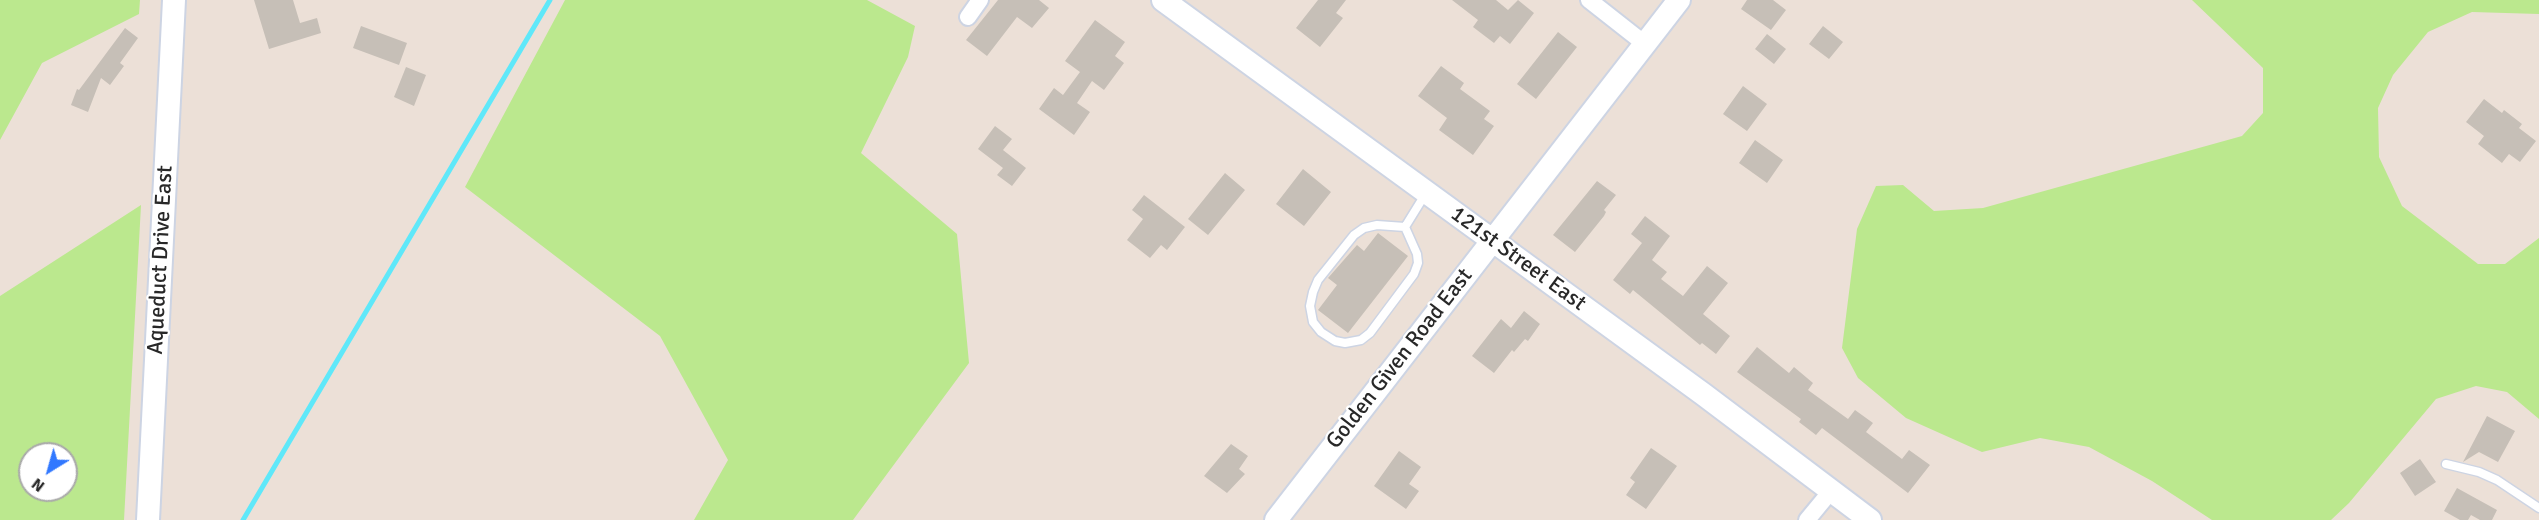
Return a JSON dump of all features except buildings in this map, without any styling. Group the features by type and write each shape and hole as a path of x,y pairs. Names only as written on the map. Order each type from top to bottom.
{"street":[{"name":"Aqueduct Drive East","path":"148,520 174,0"},
{"path":"968,17 980,0"},
{"name":"121st Street East","path":"1163,0 1870,520"},
{"path":"1589,0 1645,44"},
{"name":"Golden Given Road East","path":"1276,520 1679,0"},
{"path":"1807,520 1831,491"}],"lane":[{"path":"1405,226 1426,192"},
{"path":"1377,225 1405,226 1417,254 1418,263 1414,274 1370,333 1361,340 1345,343 1335,341 1321,332 1313,322 1310,306 1318,280 1354,235 1364,228 1377,225"},
{"path":"2446,464 2479,472 2497,480 2539,508"}],"green space":[{"path":"0,0 140,0 139,14 42,63 0,140"},
{"path":"565,0 867,0 915,26 908,57 861,153 957,234 969,363 853,520 694,520 728,460 660,336 465,187"},
{"path":"2192,0 2539,0 2539,14 2472,12 2428,32 2393,75 2378,108 2379,157 2402,206 2478,264 2505,264 2539,238 2539,419 2507,392 2476,386 2436,399 2349,503 2331,520 2212,520 2152,481 2089,447 2040,438 1982,452 1906,418 1858,378 1842,348 1857,229 1876,186 1903,185 1934,211 1983,208 2242,136 2263,113 2263,68"},
{"path":"141,205 124,520 0,520 0,296"}],"waterway":[{"path":"243,520 550,0"}]}
